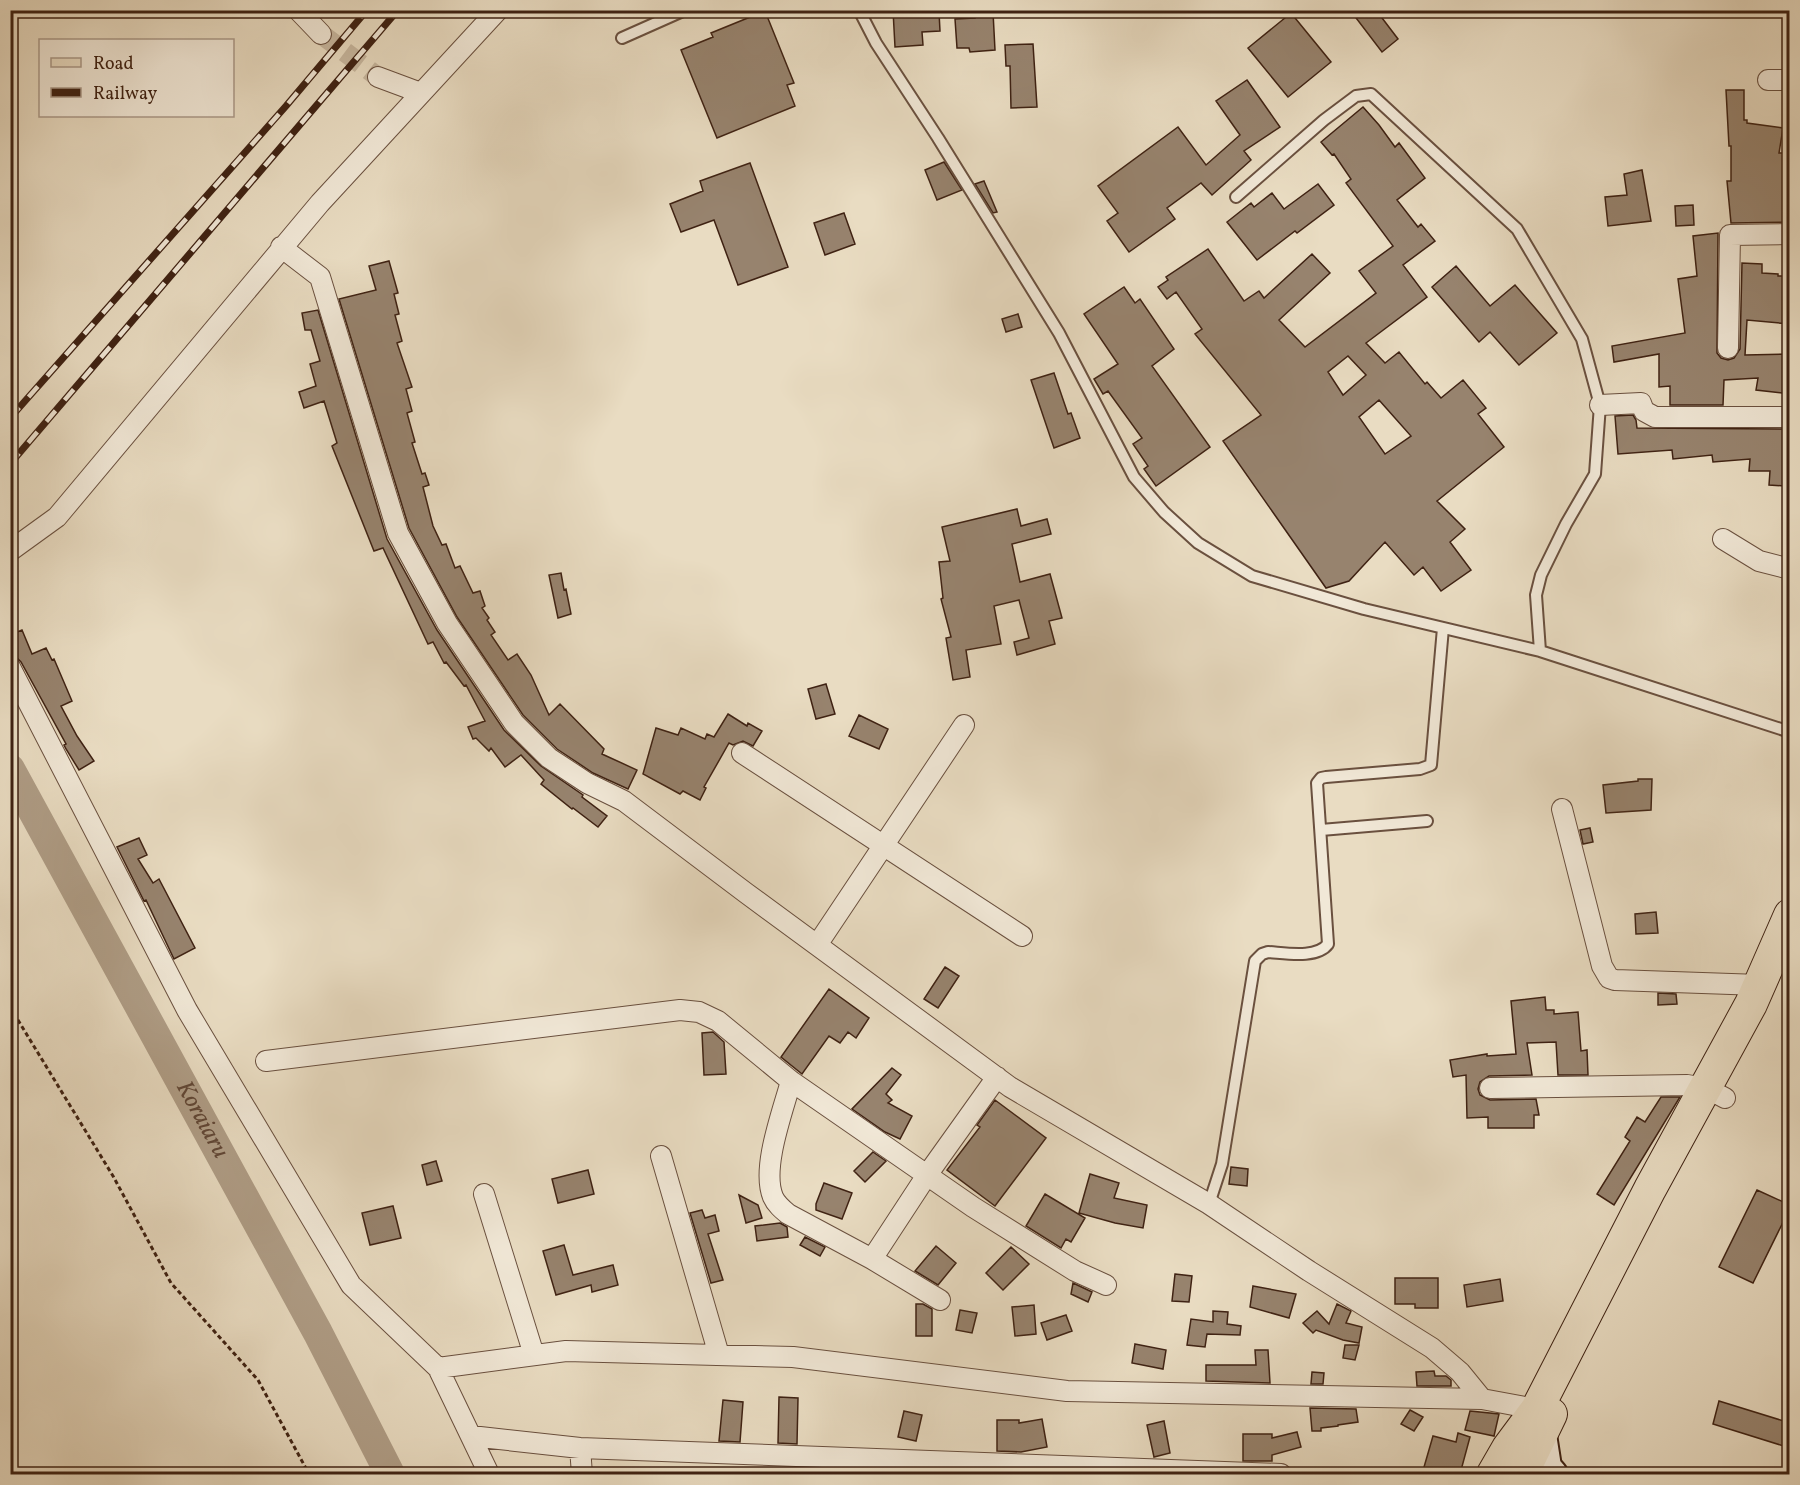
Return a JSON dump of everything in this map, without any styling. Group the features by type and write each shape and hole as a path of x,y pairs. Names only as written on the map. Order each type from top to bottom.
{"main road":[{"path":"1715,1093 1790,915"},
{"path":"1522,1474 1546,1416 1650,1189 1770,1010 1790,961"},
{"path":"1493,1474 1508,1448 1546,1416"}],"street":[{"path":"298,10 321,34"},
{"path":"10,551 57,518 281,247 498,10"},
{"path":"378,77 421,93"},
{"path":"1768,80 1790,80"},
{"path":"1728,348 1730,235 1790,234"},
{"path":"281,247 320,277 398,533 447,623 514,723 549,758 587,783 624,801 997,1077 1209,1204 1309,1271 1432,1348 1460,1372 1482,1399"},
{"path":"1600,405 1641,403 1644,411 1655,417 1790,417"},
{"path":"1723,539 1759,561 1790,569"},
{"path":"10,668 187,1010 351,1285 438,1368 489,1474"},
{"path":"817,945 964,725"},
{"path":"742,753 1022,936"},
{"path":"1562,809 1602,966 1608,978 1760,985"},
{"path":"266,1061 680,1010 699,1012 718,1022 791,1082 927,1175 1075,1271 1106,1286"},
{"path":"872,1259 927,1175 997,1077"},
{"path":"791,1082 769,1170 773,1197 778,1207 940,1300"},
{"path":"1490,1088 1687,1085 1715,1093"},
{"path":"661,1156 719,1355"},
{"path":"484,1194 534,1355"},
{"path":"438,1368 566,1351 793,1357 1067,1391 1482,1399 1546,1416 1548,1467 1553,1474"},
{"path":"471,1436 580,1448 929,1467 1281,1474"},
{"path":"580,1448 582,1474"}],"lane":[{"path":"622,38 685,10"},
{"path":"858,10 876,43 1059,333 1134,477 1164,512 1198,543 1252,576 1364,609 1540,651 1790,732"},
{"path":"1236,197 1324,120 1356,96 1371,94 1517,229 1582,339 1600,405 1595,474 1566,524 1541,575 1536,595 1540,651"},
{"path":"1209,1204 1222,1164 1255,961 1262,954 1312,953 1325,948 1328,944 1317,783 1321,778 1431,765 1443,628"},
{"path":"1320,830 1427,821"}],"path":[{"path":"10,1007 113,1176 171,1283 258,1380 309,1474"}],"building":[{"path":"893,10 939,12 940,31 922,32 923,45 895,47"},
{"path":"1350,10 1376,10 1398,39 1382,52"},
{"path":"765,11 794,83 787,85 795,106 717,138 681,50 713,37 711,33"},
{"path":"993,12 995,50 970,52 969,48 957,48 955,19 975,18 974,13"},
{"path":"1291,13 1331,62 1288,97 1248,48"},
{"path":"1033,44 1037,107 1011,108 1010,66 1006,66 1005,45"},
{"path":"1247,80 1280,127 1244,151 1251,160 1212,195 1201,183 1167,208 1175,219 1129,252 1107,221 1118,213 1098,186 1178,127 1206,165 1240,135 1216,101"},
{"path":"1726,90 1744,90 1744,120 1747,120 1747,123 1783,128 1779,153 1790,153 1790,222 1731,223 1727,181 1731,181 1731,146 1729,146"},
{"path":"1363,107 1395,147 1399,143 1425,178 1397,200 1418,227 1421,224 1435,241 1403,265 1427,297 1366,343 1385,363 1399,352 1425,384 1427,382 1441,398 1463,380 1486,408 1478,414 1504,447 1437,501 1465,529 1450,542 1471,570 1441,591 1423,567 1414,575 1385,542 1349,581 1326,588 1223,441 1261,415 1195,334 1202,329 1176,292 1167,299 1158,287 1168,280 1166,277 1208,249 1244,301 1259,291 1264,298 1312,254 1330,273 1279,320 1305,347 1376,293 1359,271 1393,246 1346,183 1351,179 1334,154 1332,155 1321,142","holes":["1348,356 1366,375 1343,395 1328,372","1379,400 1411,436 1385,454 1359,417"]},
{"path":"944,162 962,190 937,200 925,170"},
{"path":"750,163 788,267 738,285 714,220 681,232 670,204 703,191 700,181"},
{"path":"1642,170 1651,221 1608,226 1605,197 1627,195 1624,174"},
{"path":"984,181 997,212 993,213 975,184"},
{"path":"1318,184 1334,205 1257,260 1227,222 1251,203 1254,207 1272,193 1284,209"},
{"path":"1693,205 1694,225 1676,226 1675,206"},
{"path":"844,213 855,244 825,255 814,223"},
{"path":"1718,233 1717,353 1721,358 1728,360 1734,358 1740,349 1742,263 1762,264 1762,273 1790,276 1790,324 1747,320 1745,355 1790,354 1790,394 1756,390 1758,378 1724,380 1723,405 1670,405 1670,386 1659,387 1659,354 1614,362 1612,346 1685,333 1678,279 1697,276 1693,236"},
{"path":"389,261 398,293 394,294 399,314 395,315 402,341 397,343 412,387 406,389 412,411 407,413 415,442 412,443 422,474 425,473 429,485 423,487 433,526 442,545 446,544 455,568 460,566 473,593 480,591 485,606 482,608 495,632 491,635 508,660 517,654 531,675 549,715 560,704 604,749 602,754 637,770 628,789 593,773 557,749 523,715 457,617 409,528 339,299 376,290 369,266"},
{"path":"1456,266 1490,306 1515,285 1557,333 1519,365 1490,332 1479,342 1432,287"},
{"path":"1124,287 1135,303 1140,299 1174,349 1152,366 1210,447 1156,486 1144,469 1148,466 1133,444 1142,438 1108,391 1103,394 1094,379 1118,364 1084,314"},
{"path":"318,310 387,539 437,630 504,730 541,766 583,795 582,797 607,816 598,827 541,784 544,780 521,755 505,767 491,748 489,751 476,738 473,739 468,727 485,721 466,685 464,686 446,662 444,663 433,642 428,644 383,548 374,551 332,446 337,443 324,401 304,408 299,392 316,386 310,364 320,361 311,330 305,330 302,313"},
{"path":"1018,314 1022,327 1006,332 1002,319"},
{"path":"1054,373 1068,414 1071,413 1080,438 1054,448 1031,380"},
{"path":"1633,415 1637,428 1790,429 1790,459 1785,486 1769,485 1770,471 1749,471 1750,459 1713,462 1712,455 1673,459 1672,450 1618,454 1615,416"},
{"path":"1017,509 1021,526 1047,519 1051,534 1012,544 1020,582 1050,574 1062,618 1049,621 1055,644 1017,655 1014,642 1029,638 1019,600 994,606 1001,644 966,650 970,677 953,680 946,638 951,637 941,599 943,598 939,562 950,561 942,527"},
{"path":"561,573 571,614 558,618 549,575"},
{"path":"22,630 32,654 46,648 52,660 54,659 72,701 61,706 94,761 79,770 21,662 10,655 10,635"},
{"path":"826,684 835,714 816,719 808,689"},
{"path":"728,714 747,726 748,723 762,731 753,746 743,741 733,745 729,743 704,787 706,788 700,800 683,791 680,794 643,774 656,728 678,735 681,728 705,739 707,734 714,737"},
{"path":"859,715 888,729 879,749 849,736"},
{"path":"1638,779 1652,779 1651,810 1606,813 1603,785 1638,781"},
{"path":"1590,828 1593,842 1583,844 1580,830"},
{"path":"139,838 147,855 138,859 153,883 159,879 195,948 174,959 146,900 144,901 117,847"},
{"path":"1656,912 1658,933 1636,934 1635,914"},
{"path":"945,967 959,976 938,1008 924,999"},
{"path":"829,989 869,1018 856,1038 848,1032 840,1043 829,1036 802,1074 781,1057"},
{"path":"1658,993 1676,994 1677,1004 1658,1005"},
{"path":"1545,997 1546,1010 1554,1010 1554,1014 1578,1012 1581,1051 1587,1050 1588,1075 1558,1075 1556,1042 1527,1043 1532,1075 1489,1076 1480,1082 1478,1089 1480,1095 1490,1100 1536,1099 1539,1115 1534,1115 1534,1128 1488,1128 1488,1117 1467,1118 1466,1075 1453,1077 1450,1060 1487,1054 1487,1056 1516,1054 1511,1001"},
{"path":"713,1032 724,1042 726,1074 704,1075 702,1033"},
{"path":"892,1068 901,1075 886,1094 892,1100 888,1103 912,1116 900,1139 885,1132 852,1109"},
{"path":"1661,1097 1680,1097 1614,1205 1597,1194 1630,1141 1625,1137 1637,1117 1645,1122"},
{"path":"995,1100 1046,1138 995,1206 947,1170 980,1127 977,1125"},
{"path":"873,1152 886,1161 865,1182 854,1171"},
{"path":"436,1161 442,1181 427,1185 422,1165"},
{"path":"1231,1167 1248,1169 1247,1186 1229,1184"},
{"path":"588,1170 594,1194 558,1203 552,1179"},
{"path":"1090,1174 1119,1183 1114,1198 1147,1205 1143,1228 1079,1213"},
{"path":"824,1183 852,1193 842,1219 816,1210"},
{"path":"1757,1190 1790,1205 1790,1208 1753,1283 1719,1267"},
{"path":"1045,1194 1085,1218 1071,1242 1066,1239 1061,1248 1026,1226"},
{"path":"739,1195 758,1205 762,1218 746,1223"},
{"path":"393,1206 401,1238 370,1245 362,1213"},
{"path":"702,1210 705,1218 715,1215 719,1231 708,1234 723,1280 711,1283 690,1213"},
{"path":"780,1223 787,1227 788,1237 757,1241 755,1226"},
{"path":"805,1237 825,1247 820,1256 800,1245"},
{"path":"564,1245 573,1275 613,1265 618,1285 592,1292 591,1285 556,1295 543,1251"},
{"path":"936,1246 956,1263 938,1285 915,1271"},
{"path":"1011,1247 1029,1264 1003,1290 986,1273"},
{"path":"1175,1274 1192,1276 1189,1302 1172,1301"},
{"path":"1395,1278 1438,1278 1438,1308 1415,1308 1415,1304 1395,1304"},
{"path":"1500,1279 1503,1301 1467,1307 1464,1285"},
{"path":"1073,1283 1092,1292 1088,1302 1071,1294"},
{"path":"1253,1286 1296,1294 1289,1318 1250,1307"},
{"path":"916,1304 923,1304 932,1309 932,1336 916,1336"},
{"path":"1337,1304 1351,1311 1346,1323 1362,1327 1359,1343 1316,1330 1313,1333 1303,1323 1317,1311 1329,1324"},
{"path":"1034,1305 1036,1334 1015,1336 1012,1307"},
{"path":"960,1310 977,1313 972,1333 956,1330"},
{"path":"1213,1311 1228,1312 1227,1324 1241,1326 1240,1335 1207,1334 1205,1347 1187,1345 1191,1319 1213,1322"},
{"path":"1066,1315 1072,1331 1047,1340 1041,1323"},
{"path":"1135,1344 1166,1350 1163,1369 1132,1363"},
{"path":"1345,1345 1359,1345 1355,1360 1343,1358"},
{"path":"1255,1350 1268,1350 1270,1383 1206,1381 1206,1365 1256,1365"},
{"path":"1434,1371 1435,1376 1446,1376 1451,1380 1451,1386 1417,1386 1416,1372"},
{"path":"1312,1372 1324,1373 1323,1384 1311,1384"},
{"path":"779,1397 798,1398 797,1444 778,1443"},
{"path":"723,1400 743,1402 740,1442 719,1441"},
{"path":"1719,1401 1790,1423 1790,1448 1713,1424"},
{"path":"1310,1408 1356,1409 1358,1422 1312,1431"},
{"path":"1410,1410 1423,1417 1414,1431 1401,1424"},
{"path":"904,1411 922,1415 916,1441 898,1437"},
{"path":"1470,1411 1499,1414 1494,1436 1465,1430"},
{"path":"1042,1419 1047,1447 1021,1452 997,1451 997,1420 1019,1420 1019,1423"},
{"path":"1164,1421 1170,1453 1154,1457 1147,1425"},
{"path":"1297,1432 1301,1447 1272,1455 1272,1461 1243,1461 1243,1434 1272,1434 1272,1438"},
{"path":"1458,1433 1470,1437 1460,1474 1422,1474 1433,1436 1456,1442"}],"waterway":[{"name":"Koraiaru","path":"10,769 318,1333 390,1474"}],"tunnel":[{"path":"321,34 378,77"}],"railway":[{"path":"10,418 286,106 367,10"},
{"path":"10,464 398,10"}]}
